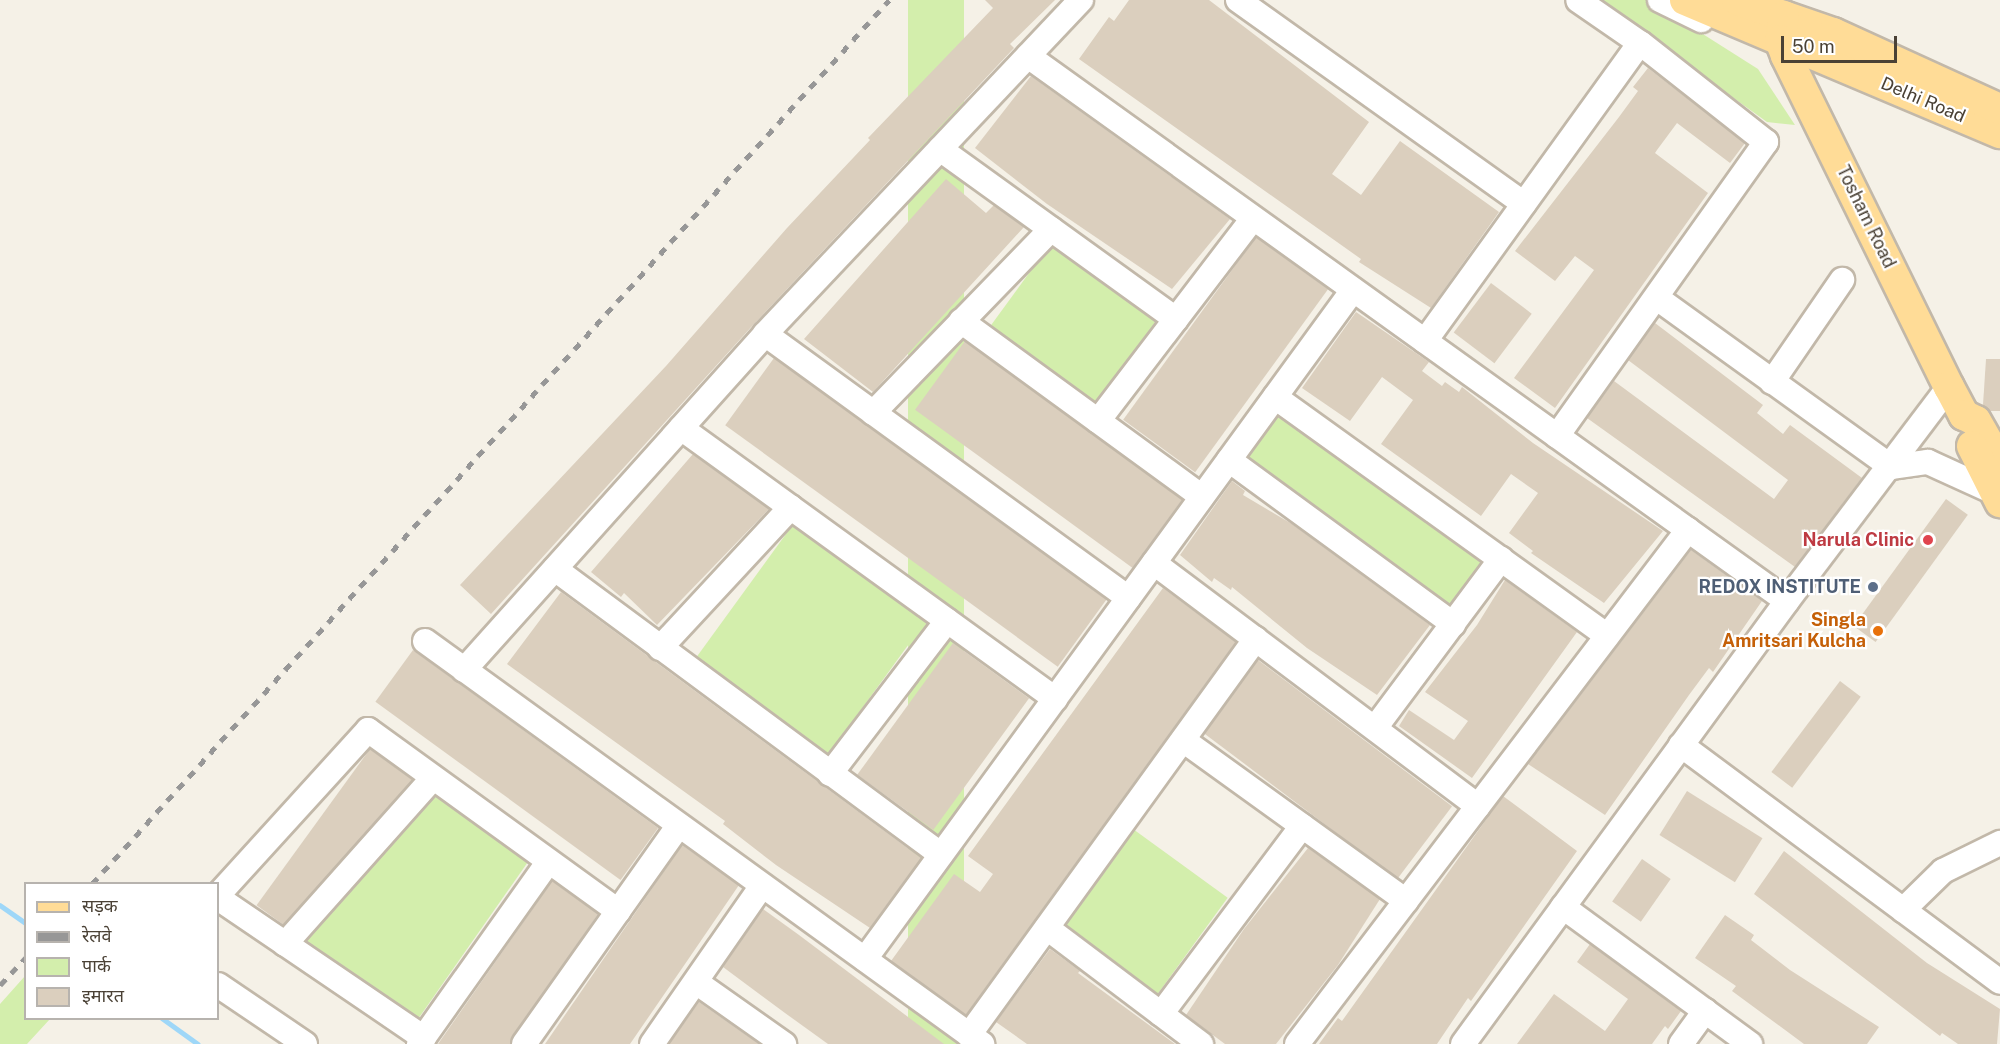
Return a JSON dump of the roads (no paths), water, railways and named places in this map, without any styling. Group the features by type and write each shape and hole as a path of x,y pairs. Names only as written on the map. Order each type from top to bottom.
{"main road":[{"path":"1685,0 1769,17"},
{"name":"Delhi Road","path":"1769,17 1833,33 2000,109"},
{"name":"Delhi Road","path":"1769,17 2000,133"},
{"name":"Tosham Road","path":"1769,17 1964,415 1963,430 1999,496"},
{"name":"Tosham Road","path":"1964,415 1976,421 2000,463"}],"street":[{"path":"464,670 765,334 1081,0"},
{"path":"1238,0 1524,204"},
{"path":"1557,436 1766,142 1640,43 1578,0"},
{"path":"1660,0 1769,17"},
{"path":"1425,341 1640,43"},
{"path":"1028,56 1787,601"},
{"path":"940,149 1176,319"},
{"path":"1098,421 1253,218"},
{"path":"873,413 1051,229"},
{"path":"1772,382 1842,280"},
{"path":"865,959 1353,290"},
{"path":"1657,298 1891,467 1928,462 1999,496"},
{"path":"961,321 1202,496"},
{"path":"765,334 1128,598"},
{"path":"1463,1044 1787,601 1891,467 1949,387"},
{"path":"1275,397 1607,636"},
{"path":"681,428 1055,699"},
{"path":"1229,460 1453,624"},
{"path":"660,648 791,507"},
{"path":"1297,1044 1688,530"},
{"path":"1375,728 1501,559"},
{"path":"1154,562 1479,806"},
{"path":"555,569 940,855"},
{"path":"830,774 947,621"},
{"path":"425,641 975,1040 1047,928 1256,639"},
{"path":"219,896 363,732 373,732 618,911"},
{"path":"1183,740 1406,901"},
{"path":"1681,745 2000,982"},
{"path":"285,944 433,778"},
{"path":"524,1044 679,825"},
{"path":"1161,1014 1302,826"},
{"path":"1903,910 1943,871 2000,843"},
{"path":"219,898 422,1041 549,861"},
{"path":"652,1044 762,886"},
{"path":"1563,907 1750,1044"},
{"path":"1047,928 1201,1044"},
{"path":"696,982 784,1044"},
{"path":"219,986 305,1044"},
{"path":"1681,1044 1705,1011"}],"waterway":[{"path":"0,905 24,922"},
{"path":"165,1020 198,1044"}],"railway":[{"path":"94,882 889,0"},
{"path":"0,985 24,959"}],"place":[{"name":"Narula Clinic","path":"1928,540"},
{"name":"REDOX INSTITUTE","path":"1873,587"},
{"name":"Singla Amritsari Kulcha","path":"1878,631"}]}
